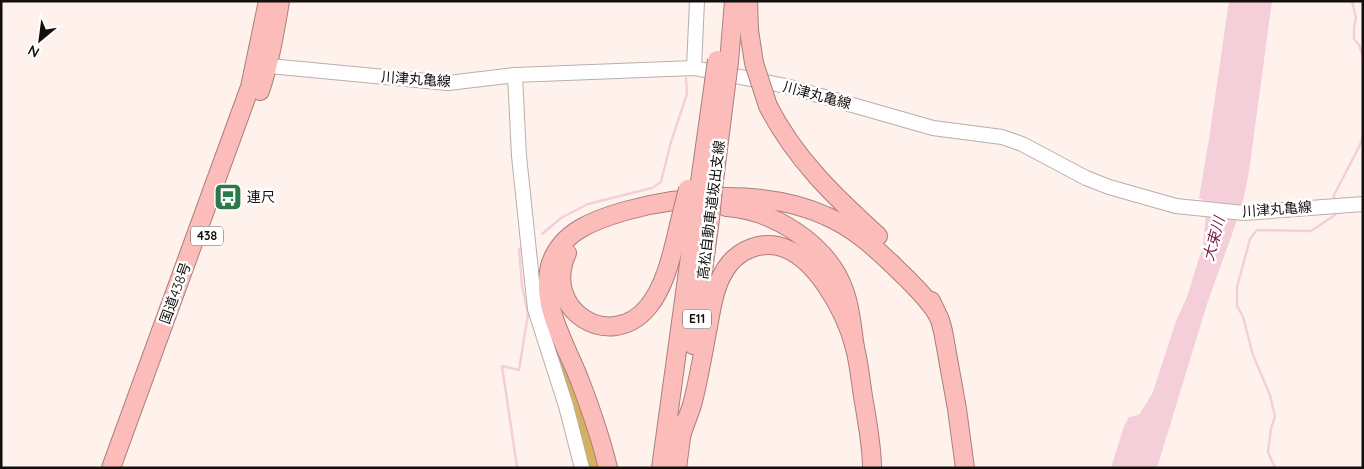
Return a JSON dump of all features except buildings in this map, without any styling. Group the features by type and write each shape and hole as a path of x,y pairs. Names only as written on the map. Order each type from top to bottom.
{"highway":[{"name":"国道438号","path":"123,468 247,131 262,65 268,1"},
{"name":"国道438号","path":"110,468 238,120 276,30 280,1"},
{"name":"高松自動車道坂出支線","path":"678,423 695,220 720,83 722,1"},
{"name":"高松自動車道坂出支線","path":"722,61 734,1"},
{"path":"748,1 748,30 754,63 768,106 785,136 805,164 897,256 919,283 936,312 943,331 965,468"},
{"name":"高松自動車道坂出支線","path":"700,189 710,114 720,83"},
{"path":"608,468 593,416 555,317 548,287 550,267 557,250 569,236 586,225 612,215 647,206 701,198 756,199 803,207 838,221 859,234 916,287 936,312"},
{"path":"695,220 654,300 640,315 623,324 606,326 581,318 568,305 562,288 562,269 568,252 580,239 614,222 668,210 704,207 734,208 757,213 779,223 810,243 827,261 844,291 874,468"},
{"path":"661,468 678,423 692,405 716,288 730,264 743,252 770,244 787,249 802,258 820,278 836,302 855,348"},
{"path":"955,468 957,410"},
{"path":"677,468 678,423"}],"main road":[{"path":"694,68 697,1"},
{"name":"川津丸亀線","path":"262,65 448,83 515,75 694,68 786,86 933,128 1008,139 1022,144 1086,178 1109,187 1131,195 1182,207 1244,213 1363,204"},
{"path":"515,75 519,156 535,309 566,406 582,468"}],"shaded area":[{"path":"559,235 546,272 603,468 589,468 541,310 539,279 542,260 546,251"}],"water":[{"name":"大束川","path":"1229,1 1272,1 1244,197 1207,304 1157,468 1111,468 1124,426 1129,417 1139,415 1153,392 1176,321 1187,297 1203,245 1207,205 1205,201 1199,198"}],"waterway":[{"path":"1352,1 1356,18 1354,39 1359,45 1363,57"},
{"path":"542,234 561,218 588,204 652,188 661,182 671,142 687,94 686,78"},
{"path":"1334,198 1363,136"},
{"path":"1275,468 1268,452 1275,416 1270,395 1253,355 1243,317 1237,306 1237,287 1250,239 1257,230 1311,231 1335,215 1335,213"},
{"path":"517,467 502,366 519,370 528,314 522,286 519,249 521,249"}],"place":[{"name":"連尺","path":"228,197"}]}
